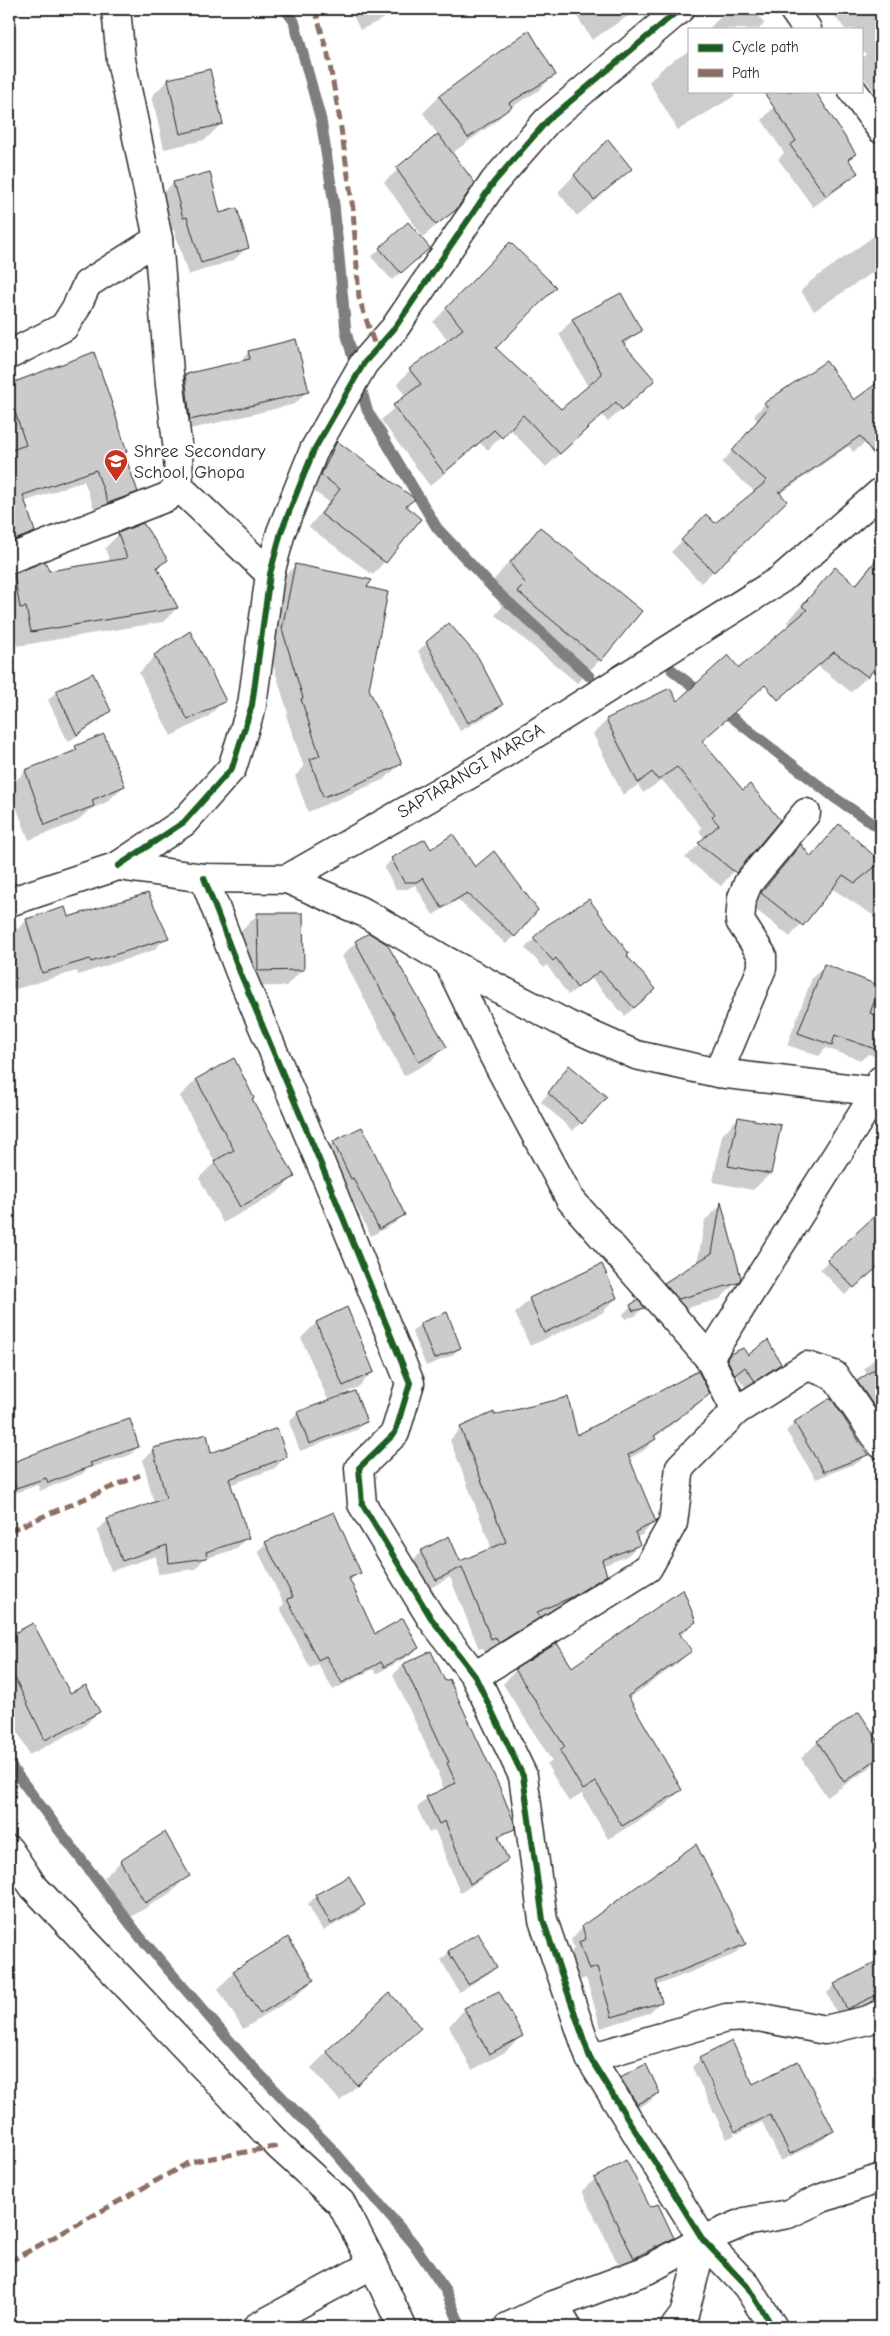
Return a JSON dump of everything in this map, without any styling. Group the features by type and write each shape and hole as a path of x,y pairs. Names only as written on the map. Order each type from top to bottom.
{"street":[{"path":"116,9 121,60 158,239 170,385 178,451 179,487 270,574"},
{"path":"118,866 184,822 232,768 252,705 270,574 281,532 314,450 364,363 394,329 494,182 547,121 680,9"},
{"path":"793,9 807,28"},
{"path":"854,92 881,129"},
{"path":"9,355 64,326 87,284 158,239"},
{"path":"9,558 167,497 179,487"},
{"name":"SAPTARANGI MARGA","path":"9,902 118,866 204,878 287,878 484,766 781,578 881,492"},
{"path":"718,1073 762,968 762,955 740,920 742,898 748,882 806,813"},
{"path":"204,878 239,970 326,1176 410,1383 395,1433 359,1468 362,1504 431,1618 475,1676 523,1776 543,1920 590,2058 703,2240 747,2286 773,2327"},
{"path":"287,878 365,913 448,962 568,1025 636,1055 718,1073 880,1088 709,1358"},
{"path":"448,962 491,1051 570,1199 709,1358 736,1410"},
{"path":"475,1676 648,1568 673,1524 680,1467 736,1410 807,1366 834,1375 881,1444"},
{"path":"9,1850 33,1886 279,2146 341,2203 373,2264 402,2327"},
{"path":"590,2058 726,2018 758,2017 825,2030 868,2020 881,2014"},
{"path":"508,2327 561,2316 703,2240 745,2222 788,2214 822,2198 881,2178"},
{"path":"675,2327 684,2315 703,2240"},
{"path":"258,2327 373,2264"}],"building":[{"path":"529,30 556,75 509,103 512,107 468,138 439,96"},
{"path":"210,69 223,124 180,134 168,79"},
{"path":"764,92 816,92 856,154 848,159 858,173 826,196 790,145 796,141"},
{"path":"438,134 475,183 456,210 436,225 396,168"},
{"path":"608,139 632,169 594,200 574,175"},
{"path":"210,172 220,213 237,208 249,248 201,263 187,217 183,218 173,182"},
{"path":"408,222 430,248 401,273 379,248"},
{"path":"510,242 556,287 496,348 561,409 602,374 572,319 621,293 642,331 622,342 655,380 622,410 616,402 560,454 523,415 502,438 494,430 444,473 393,405 421,384 409,369 463,329 446,308"},
{"path":"296,339 309,392 190,420 185,374 250,359 248,351"},
{"path":"94,352 127,452 124,453 138,492 108,503 96,470 23,495 35,532 9,542 9,451 26,445 9,394 9,384"},
{"path":"826,361 854,400 881,380 881,464 860,436 780,492 778,491 787,501 714,572 681,540 706,514 715,523 767,481 732,451 768,408 764,403"},
{"path":"337,441 415,499 406,506 421,519 386,563 321,514 340,489 321,475"},
{"path":"143,523 168,560 157,567 178,608 31,632 26,607 20,608 14,574 45,561 49,571 127,558 118,533"},
{"path":"540,527 642,611 601,661 517,591 525,583 510,563"},
{"path":"881,554 881,659 868,677 834,652 778,700 765,685 702,741 743,790 750,784 780,820 736,873 698,843 719,825 712,817 715,814 677,767 658,780 652,772 638,783 606,719 670,688 677,701 728,655 739,668 807,610 802,606 835,567 856,585"},
{"path":"295,564 372,580 367,587 388,592 369,689 402,764 323,797 310,759 320,756 301,699 303,698 282,629"},
{"path":"449,623 478,657 503,705 468,723 426,642"},
{"path":"190,631 226,701 188,720 154,655"},
{"path":"93,673 111,711 77,735 56,691"},
{"path":"104,734 125,786 92,800 94,806 45,825 25,770 77,750 75,746"},
{"path":"839,824 881,862 855,883 843,875 803,926 761,893 801,844 811,857"},
{"path":"453,834 475,867 494,851 538,910 515,937 467,893 442,908 423,878 416,882 404,882 391,858 425,839 431,849"},
{"path":"148,893 169,938 91,962 90,959 42,973 26,919 65,907 68,917"},
{"path":"589,899 629,954 627,956 656,989 634,1008 600,971 577,988 556,958 553,961 533,938 547,925"},
{"path":"257,913 303,913 304,970 258,971"},
{"path":"369,933 387,944 447,1047 419,1062 355,941"},
{"path":"824,964 880,986 870,1013 881,1017 881,1029 875,1049 835,1035 832,1045 798,1033"},
{"path":"234,1058 254,1098 252,1099 295,1177 240,1207 214,1161 234,1150 196,1079"},
{"path":"569,1065 607,1097 582,1124 548,1093"},
{"path":"738,1117 781,1125 771,1174 728,1166"},
{"path":"362,1127 405,1215 379,1229 353,1178 351,1179 333,1141"},
{"path":"721,1202 741,1278 738,1283 678,1299 664,1283 712,1253"},
{"path":"881,1210 881,1264 854,1288 827,1260"},
{"path":"602,1264 617,1298 544,1333 529,1298"},
{"path":"638,1300 645,1308 633,1311 630,1305"},
{"path":"347,1307 374,1372 343,1386 316,1322"},
{"path":"447,1312 461,1348 434,1359 420,1323"},
{"path":"768,1340 781,1364 755,1381 745,1367 735,1375 727,1359 730,1354 743,1348 748,1355"},
{"path":"881,1365 881,1414 880,1415 857,1381"},
{"path":"698,1371 710,1394 654,1436 656,1439 628,1455 656,1522 635,1532 640,1545 602,1560 607,1575 572,1597 537,1612 541,1617 499,1643 495,1637 491,1639 462,1567 436,1580 420,1551 449,1536 460,1561 506,1542 460,1427 494,1412 494,1415 568,1397 577,1435"},
{"path":"355,1391 367,1422 309,1444 297,1412"},
{"path":"831,1398 868,1455 824,1472 794,1422"},
{"path":"130,1419 139,1447 90,1463 92,1466 48,1483 46,1478 16,1488 9,1464 91,1431"},
{"path":"277,1428 287,1457 229,1479 249,1538 206,1552 207,1558 169,1563 167,1545 122,1561 107,1519 166,1498 153,1448 207,1434 211,1453"},
{"path":"334,1512 361,1573 349,1578 375,1634 403,1618 419,1648 384,1667 381,1662 342,1683 326,1656 318,1660 287,1599 293,1597 265,1542"},
{"path":"683,1589 696,1622 679,1633 692,1651 628,1696 682,1790 622,1826 596,1782 583,1790 560,1751 565,1747 515,1669 557,1643 572,1667"},
{"path":"33,1623 70,1693 86,1685 100,1712 45,1740 9,1666 9,1636"},
{"path":"431,1651 445,1681 449,1679 514,1822 515,1829 498,1836 508,1860 470,1884 445,1821 439,1824 426,1797 456,1783 447,1763 449,1762 403,1664"},
{"path":"859,1712 881,1745 881,1756 844,1782 817,1741"},
{"path":"165,1832 190,1876 145,1903 120,1861"},
{"path":"696,1844 746,1944 656,1981 662,2002 612,2017 597,1967 589,1970 579,1942 586,1939 582,1926"},
{"path":"349,1876 365,1905 331,1924 315,1895"},
{"path":"478,1933 497,1967 468,1984 448,1951"},
{"path":"288,1937 314,1980 260,2014 233,1971"},
{"path":"881,1960 881,1993 847,2009 834,1984"},
{"path":"499,1991 523,2036 489,2054 464,2008"},
{"path":"390,1993 421,2028 357,2085 326,2051"},
{"path":"732,2041 753,2084 798,2061 834,2131 790,2154 770,2115 735,2132 699,2058"},
{"path":"646,2064 660,2093 637,2104 620,2077"},
{"path":"626,2160 650,2207 658,2204 674,2238 634,2258 594,2178"}],"waterway":[{"path":"285,9 294,21 321,120 334,204 346,332 367,410 437,528 494,589 589,676"},
{"path":"672,670 705,696"},
{"path":"719,707 835,798 881,829"},
{"path":"9,1764 140,1937 248,2062 334,2151 413,2243 446,2291 461,2327"}],"marked path":[{"path":"315,9 328,55 339,115 353,209 359,298 376,349"},
{"path":"9,1531 140,1475"},
{"path":"9,2262 190,2162 279,2146"}],"cycle path":[{"path":"118,866 184,822 232,768 252,705 270,574 281,532 314,450 364,363 394,329 494,182 547,121 680,9"},
{"path":"204,878 239,970 326,1176 410,1383 395,1433 359,1468 362,1504 431,1618 475,1676 523,1776 543,1920 590,2058 703,2240 747,2286 773,2327"}],"place":[{"name":"Shree Secondary School, Ghopa","path":"116,482"}]}
